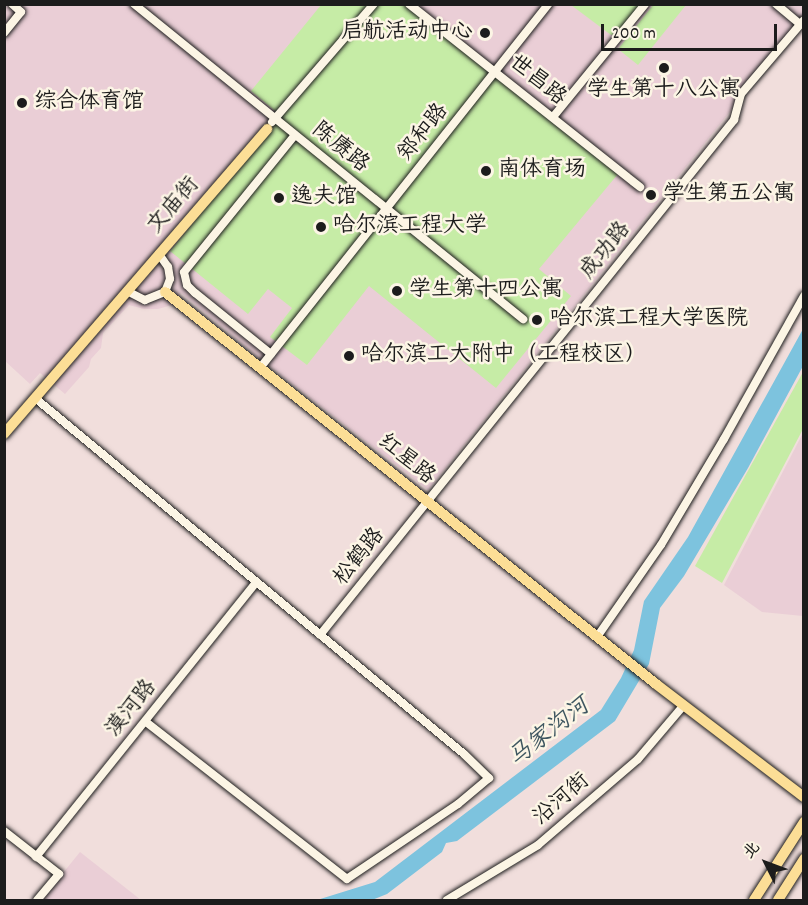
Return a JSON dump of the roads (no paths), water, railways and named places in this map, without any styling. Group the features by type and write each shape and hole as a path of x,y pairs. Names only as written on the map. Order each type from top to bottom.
{"main road":[{"name":"文庙街","path":"4,434 267,129"},
{"name":"红星路","path":"165,292 623,658 804,796"},
{"path":"754,900 804,822"},
{"path":"778,900 804,859"}],"street":[{"path":"4,33 21,12 12,4"},
{"name":"陈赓路","path":"134,4 523,319"},
{"name":"文庙街","path":"267,129 374,4"},
{"name":"世昌路","path":"408,4 496,71 640,187"},
{"name":"郑和路","path":"260,368 549,4"},
{"path":"553,117 645,4"},
{"path":"776,4 802,22"},
{"name":"成功路","path":"428,502 734,120 741,94 802,22"},
{"path":"271,354 195,293 187,285 184,272 295,135"},
{"path":"127,291 145,300 165,292 170,279 168,267 159,254"},
{"path":"597,637 661,545 724,440 804,296"},
{"path":"35,398 464,754 489,778 458,804 347,879 145,721"},
{"name":"松鹤路","path":"320,635 428,502"},
{"name":"漠河路","path":"36,857 256,582"},
{"name":"沿河街","path":"447,900 538,845 638,759 684,705"},
{"path":"4,831 58,874 37,900"}],"water":[{"path":"803,329 803,366 748,468 684,576 660,608 649,664 615,721 457,841 446,843 442,852 387,894 372,900 317,900 375,882 601,710 621,678 634,650 644,601 688,537"}],"place":[{"name":"启航活动中心","path":"485,33"},
{"name":"学生第十八公寓","path":"664,68"},
{"name":"综合体育馆","path":"22,103"},
{"name":"南体育场","path":"486,171"},
{"name":"学生第五公寓","path":"651,195"},
{"name":"逸夫馆","path":"279,198"},
{"name":"哈尔滨工程大学","path":"321,227"},
{"name":"学生第十四公寓","path":"397,291"},
{"name":"哈尔滨工程大学医院","path":"537,320"},
{"name":"哈尔滨工大附中（工程校区）","path":"349,356"}],"water label":[{"name":"马家沟河","path":"550,734"}]}
